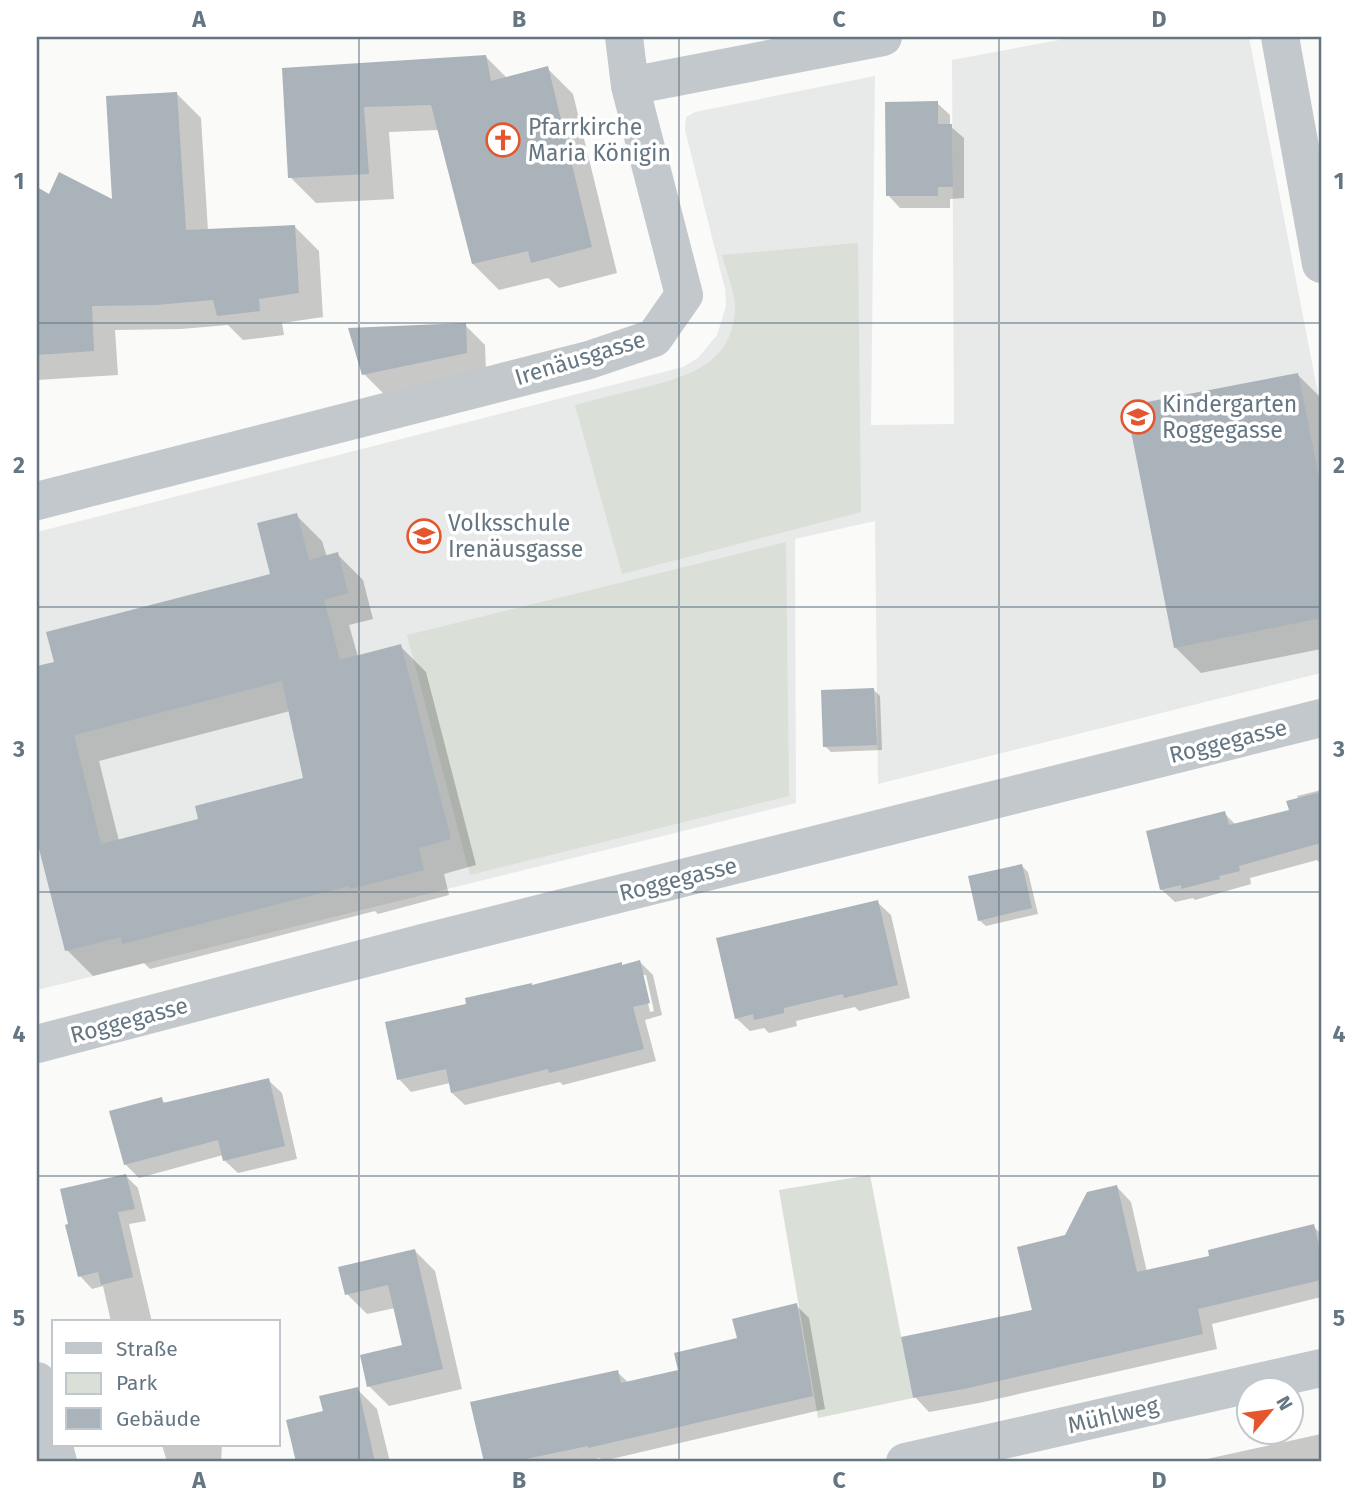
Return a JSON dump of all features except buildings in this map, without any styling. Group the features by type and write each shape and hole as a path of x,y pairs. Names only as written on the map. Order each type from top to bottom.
{"street":[{"name":"Irenäusgasse","path":"37,501 589,359 654,338 684,295 629,86 624,37"},
{"path":"629,86 883,37"},
{"path":"1280,37 1321,264"},
{"name":"Roggegasse","path":"37,1044 422,943 1321,718"},
{"name":"Mühlweg","path":"905,1462 1321,1368"},
{"path":"37,1381 52,1439"}],"shaded area":[{"name":"Volksschule Irenäusgasse","path":"1075,37 1249,37 1321,409 1321,673 878,784 875,521 795,539 796,803 37,990 37,532 683,367 698,358 717,335 726,306 725,289 685,130 686,117 695,112 875,76 871,425 954,424 952,60"}],"green space":[{"path":"858,243 861,512 622,574 575,405 676,378 692,372 717,355 727,342 733,326 735,307 722,255"},
{"path":"786,542 789,796 470,875 407,635"},
{"path":"870,1175 913,1398 818,1418 779,1190"}],"place":[{"name":"Pfarrkirche Maria Königin","path":"503,140"},
{"name":"Kindergarten Roggegasse","path":"1138,417"},
{"name":"Volksschule Irenäusgasse","path":"424,536"}]}
